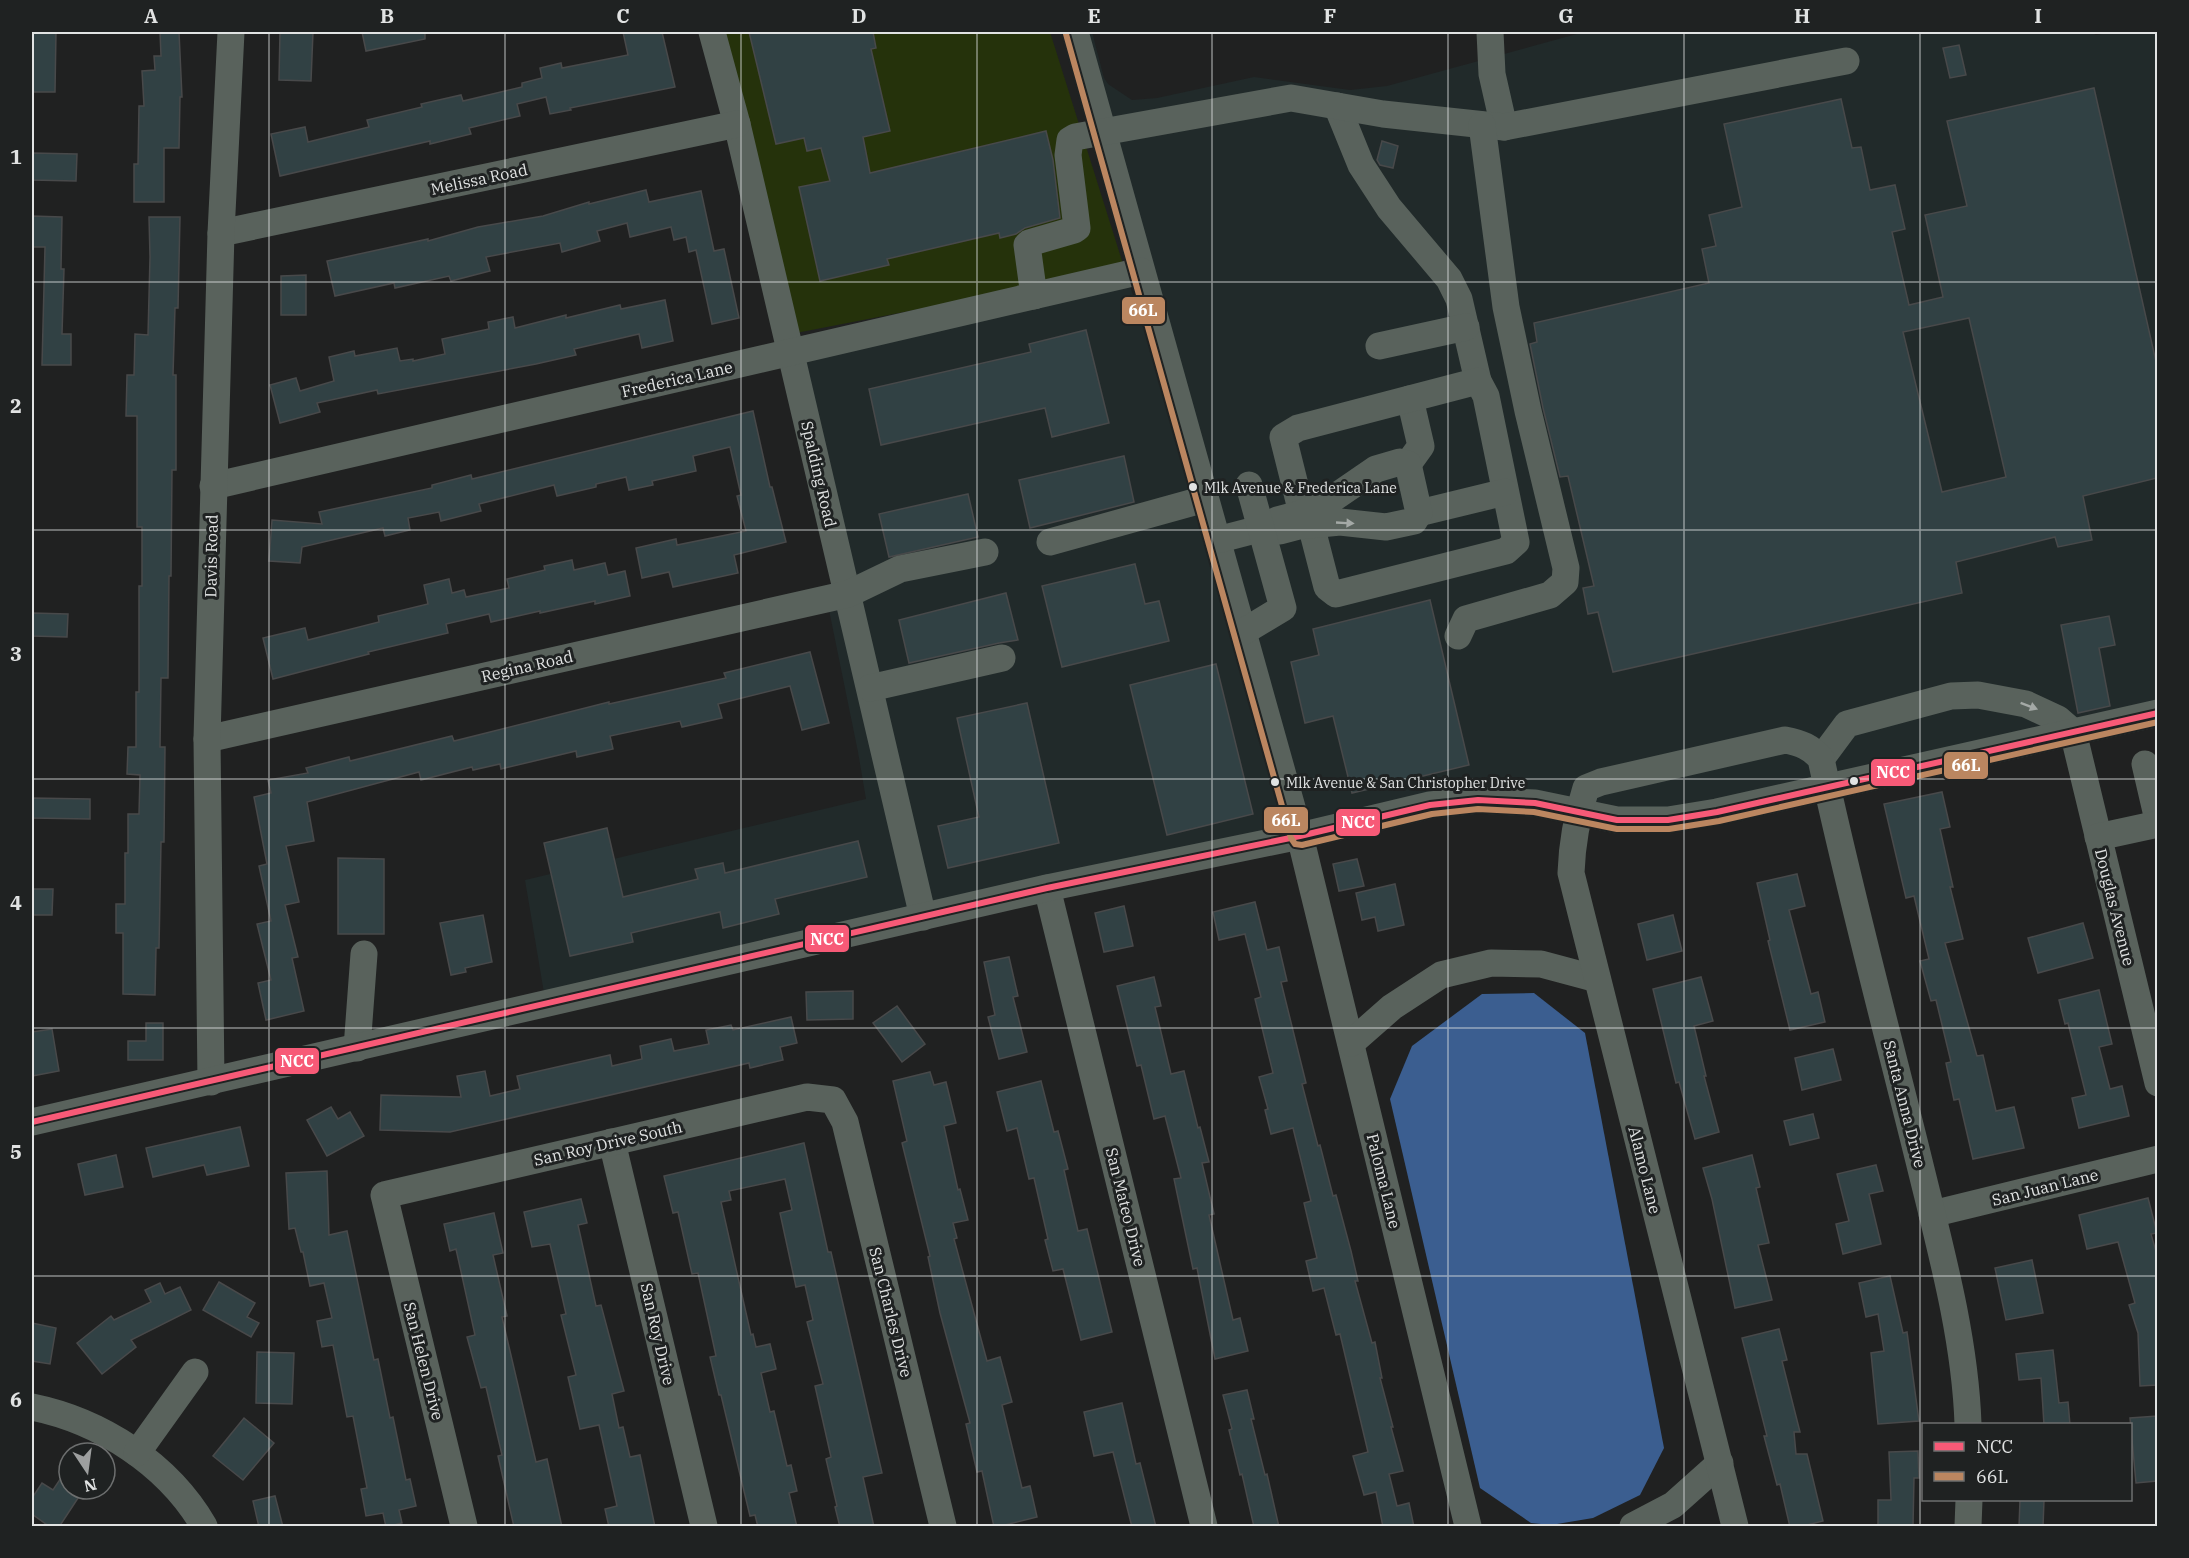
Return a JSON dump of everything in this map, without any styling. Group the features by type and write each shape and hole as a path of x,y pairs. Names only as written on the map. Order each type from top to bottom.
{"street":[{"name":"Davis Road","path":"211,1082 207,739 221,233 231,32"},
{"name":"Spalding Road","path":"712,32 791,353 923,916"},
{"name":"Paloma Lane","path":"1075,32 1300,836 1468,1527"},
{"path":"1458,636 1466,619 1550,595 1565,582 1566,568 1528,411 1506,307 1493,126 1490,32"},
{"path":"1034,296 1027,245 1077,228 1068,155 1072,138 1291,98 1383,114 1493,126 1846,61"},
{"path":"1337,106 1361,165 1389,208 1449,279 1459,299 1478,381 1486,396 1516,542 1506,551 1336,594 1327,587 1283,438 1298,428 1478,381"},
{"name":"Melissa Road","path":"221,233 736,124"},
{"name":"Frederica Lane","path":"213,486 1141,271"},
{"path":"1379,346 1466,327"},
{"path":"1410,399 1421,446 1408,464 1419,513"},
{"path":"1217,540 1264,528 1280,531 1306,519 1376,469 1400,462 1408,464"},
{"path":"1243,632 1282,608 1264,528 1249,485"},
{"path":"1306,519 1386,527 1414,521 1419,513 1505,492"},
{"path":"1050,543 1205,499"},
{"name":"Regina Road","path":"207,739 848,594 900,569 985,552"},
{"path":"870,688 1002,658"},
{"path":"1821,759 1847,724 1951,696 1978,695 2026,704 2058,719 2073,732"},
{"path":"32,1122 923,916 1300,836 1430,805 1478,800 1535,803 1617,820 1668,820 1717,812 2157,712"},
{"name":"Douglas Avenue","path":"2073,732 2157,1083"},
{"name":"Alamo Lane","path":"1735,1527 1571,873 1572,842 1586,788 1601,782 1785,740 1801,742 1814,750 1821,759"},
{"name":"Santa Anna Drive","path":"1821,759 1932,1214 1956,1324 1967,1395 1968,1423"},
{"path":"2098,837 2157,822 2145,764"},
{"name":"San Mateo Drive","path":"1047,888 1204,1527"},
{"path":"357,1048 364,954"},
{"path":"1351,1043 1392,1007 1441,975 1491,963 1521,963 1541,964 1597,979"},
{"name":"San Roy Drive South","path":"384,1195 807,1097 833,1100"},
{"name":"San Charles Drive","path":"833,1100 845,1122 943,1527"},
{"name":"San Roy Drive","path":"612,1142 704,1527"},
{"name":"San Juan Lane","path":"1932,1214 2157,1159"},
{"name":"San Helen Drive","path":"384,1195 464,1527"},
{"path":"137,1453 195,1372"},
{"path":"32,1407 53,1412 100,1430 137,1453 169,1481 204,1527"},
{"path":"1633,1527 1672,1505 1720,1463"},
{"path":"1968,1527 1969,1501"}],"shaded area":[{"path":"1085,32 1092,32 1104,78 1108,84 1132,100 1157,98 1254,77 1350,90 1387,86 1584,32 2091,32 2096,35 2113,32 2157,32 2157,701 1715,801 1666,808 1618,809 1571,798 1306,822"},
{"path":"1130,286 1170,411 1287,827 930,903 803,361"},
{"path":"841,607 911,908 544,993 525,880 866,799 829,610"}],"green space":[{"path":"723,32 1050,32 1123,264 976,298 796,333"}],"water":[{"path":"1534,993 1585,1033 1664,1448 1640,1495 1593,1518 1551,1525 1531,1523 1480,1488 1390,1099 1412,1046 1482,994"}],"building":[{"path":"32,32 56,32 55,92 32,92"},
{"path":"160,32 179,32 182,97 180,97 179,148 164,148 164,202 134,202 134,164 138,164 139,106 144,106 142,71 155,70 154,56 161,56"},
{"path":"280,32 313,32 311,81 279,80"},
{"path":"362,32 425,32 425,39 366,51"},
{"path":"623,32 662,32 675,87 550,114 546,97 517,104 520,116 469,128 471,134 430,144 430,141 280,176 271,134 305,127 308,142 369,127 367,120 422,107 421,104 461,95 463,101 522,87 522,83 542,78 540,68 561,63 562,68 628,55"},
{"path":"749,32 873,32 876,48 871,49 890,131 863,137 870,173 1046,131 1053,160 1060,218 1025,228 1016,234 1000,238 999,233 887,259 889,265 820,281 799,187 830,181 821,148 807,151 804,138 776,144"},
{"path":"1959,45 1966,75 1950,78 1943,48"},
{"path":"2094,88 2157,366 2157,478 2083,496 2092,540 2058,547 2055,537 1956,562 1962,593 1613,672 1598,612 1588,614 1583,588 1594,586 1568,476 1560,477 1543,408 1530,344 1537,342 1534,323 1709,283 1702,249 1716,246 1709,215 1742,207 1724,124 1841,99 1852,148 1861,147 1870,190 1895,185 1905,229 1892,232 1909,305 1943,297 1925,215 1967,206 1947,121","holes":["1969,318 2006,477 1942,492 1903,332"]},
{"path":"1382,141 1398,146 1393,168 1380,165 1377,160"},
{"path":"32,153 77,154 76,181 32,180"},
{"path":"646,190 649,202 701,191 714,251 724,249 739,318 712,324 696,250 689,252 686,237 674,240 671,227 630,237 627,223 597,231 600,241 562,252 560,243 486,257 490,271 451,281 449,276 395,288 394,283 335,296 327,261 428,239 428,241 478,227 543,216 589,202 589,204"},
{"path":"32,216 62,217 61,269 64,269 62,334 71,334 71,365 42,365 45,247 32,247"},
{"path":"149,217 180,217 178,308 175,308 173,375 176,375 176,470 172,470 168,678 161,678 160,747 165,747 164,842 161,842 159,948 156,948 155,995 123,994 123,933 116,933 116,904 125,904 128,814 139,814 140,775 127,774 128,747 136,747 142,527 137,527 137,416 126,416 127,375 134,375 135,334 148,335"},
{"path":"306,275 306,315 281,315 281,276"},
{"path":"665,300 673,341 642,348 639,334 574,349 576,355 536,364 378,394 377,390 317,403 320,412 280,423 270,385 296,378 300,391 334,381 329,357 354,351 355,356 397,348 400,361 413,359 413,361 445,354 442,339 489,329 488,322 513,317 515,328 566,315 566,318 620,305 621,309"},
{"path":"1086,330 1109,423 1052,437 1045,408 881,445 869,389 1031,352 1029,344"},
{"path":"753,411 770,487 772,487 786,542 734,555 738,573 673,587 669,572 642,578 636,548 676,539 677,545 746,531 737,496 741,495 730,447 693,456 696,471 652,481 653,485 629,490 626,477 557,496 554,485 479,504 481,511 441,521 439,512 408,518 410,530 385,536 383,528 302,547 300,563 269,561 272,520 322,524 319,512 432,488 432,485 471,475 472,479"},
{"path":"1124,456 1134,502 1030,528 1019,480"},
{"path":"968,494 978,537 889,557 879,514"},
{"path":"572,560 574,570 605,563 608,575 625,571 630,596 595,604 595,601 540,613 540,611 491,622 489,614 446,624 448,633 368,652 369,654 273,679 263,638 305,628 308,640 379,622 378,616 428,604 424,585 449,579 452,593 464,590 466,597 509,588 507,579 545,570 544,566"},
{"path":"1135,564 1145,604 1159,601 1169,641 1062,667 1042,586"},
{"path":"1006,593 1018,640 909,663 899,620"},
{"path":"1430,600 1469,765 1352,793 1333,716 1305,723 1291,662 1319,655 1313,629"},
{"path":"32,613 68,614 67,637 32,636"},
{"path":"2109,616 2115,645 2099,648 2110,706 2078,713 2061,625"},
{"path":"810,652 829,723 802,730 790,686 718,704 722,718 682,727 680,721 610,736 613,749 577,757 576,751 501,769 500,764 473,770 472,767 421,780 419,772 307,802 314,841 286,846 299,902 285,905 298,957 292,958 304,1011 266,1020 258,983 271,980 257,924 271,921 259,866 267,864 254,797 271,793 268,780 308,773 306,768 349,757 350,761 452,736 454,741 609,702 609,704 726,678 724,673"},
{"path":"1216,664 1253,814 1167,835 1130,685"},
{"path":"1027,703 1059,843 948,868 938,826 979,817 957,718"},
{"path":"1942,792 1950,827 1940,829 1953,887 1950,887 1963,939 1945,943 1977,1056 1983,1055 1996,1111 2014,1107 2024,1148 1973,1159 1959,1099 1954,1100 1946,1063 1951,1062 1936,1000 1931,1001 1920,961 1929,959 1914,896 1906,898 1884,804"},
{"path":"32,798 90,799 90,819 32,818"},
{"path":"607,828 623,897 698,879 695,869 723,863 725,873 858,841 867,877 775,899 779,914 723,928 720,912 631,933 633,942 570,956 544,843"},
{"path":"338,858 384,859 384,934 338,934"},
{"path":"1357,859 1364,886 1339,891 1333,864"},
{"path":"1797,874 1805,906 1789,910 1811,994 1818,992 1825,1022 1790,1030 1768,941 1770,940 1757,883"},
{"path":"1395,884 1404,925 1378,931 1375,917 1362,920 1356,893"},
{"path":"32,889 53,889 52,915 32,915"},
{"path":"1255,902 1267,950 1279,947 1287,981 1281,982 1306,1083 1302,1084 1333,1196 1336,1195 1358,1281 1355,1281 1372,1343 1375,1342 1382,1378 1380,1378 1403,1471 1389,1474 1397,1506 1409,1503 1414,1527 1383,1527 1376,1492 1364,1495 1353,1456 1368,1452 1340,1334 1336,1335 1324,1288 1313,1291 1306,1261 1317,1258 1304,1203 1311,1201 1293,1128 1271,1134 1265,1110 1268,1109 1259,1077 1273,1073 1255,999 1261,997 1245,934 1219,940 1213,912"},
{"path":"1124,906 1133,946 1104,952 1095,913"},
{"path":"483,915 492,962 465,968 466,972 451,975 440,923"},
{"path":"1673,915 1682,951 1647,960 1638,924"},
{"path":"2083,923 2093,958 2038,973 2028,938"},
{"path":"1009,957 1018,996 1013,997 1027,1052 999,1059 988,1017 995,1015 984,962"},
{"path":"1154,977 1161,1006 1155,1007 1171,1074 1184,1071 1209,1162 1202,1163 1214,1214 1209,1215 1233,1320 1240,1318 1248,1351 1215,1359 1197,1268 1193,1269 1174,1179 1181,1178 1165,1116 1154,1119 1141,1065 1137,1066 1117,986"},
{"path":"1701,977 1713,1021 1694,1026 1719,1132 1695,1139 1679,1082 1676,1083 1653,989"},
{"path":"2099,990 2112,1044 2099,1047 2110,1089 2122,1086 2129,1116 2079,1128 2072,1098 2086,1095 2068,1023 2065,1024 2059,1000"},
{"path":"853,991 853,1019 807,1020 806,992"},
{"path":"897,1006 925,1044 902,1062 873,1023"},
{"path":"791,1017 797,1043 780,1047 783,1060 750,1068 749,1063 450,1132 380,1130 381,1095 461,1097 457,1076 485,1071 490,1096 520,1089 517,1076 610,1055 612,1066 642,1059 640,1046 671,1039 674,1051 709,1044 706,1030 731,1025 733,1030"},
{"path":"146,1023 163,1023 163,1060 128,1060 128,1041 146,1041"},
{"path":"52,1029 59,1071 32,1076 32,1032"},
{"path":"1833,1049 1841,1080 1802,1090 1795,1058"},
{"path":"930,1072 934,1085 946,1082 956,1123 944,1126 958,1190 960,1189 968,1220 953,1223 957,1238 954,1239 987,1361 1000,1357 1012,1402 1002,1405 1022,1488 1030,1486 1037,1517 997,1527 994,1527 982,1471 977,1472 966,1424 970,1423 940,1313 928,1257 930,1256 902,1143 907,1141 893,1081"},
{"path":"1041,1081 1054,1132 1058,1131 1068,1169 1064,1170 1078,1231 1087,1229 1112,1332 1081,1340 1063,1269 1053,1271 1034,1178 1029,1179 1017,1128 1007,1131 997,1092"},
{"path":"331,1107 338,1119 350,1112 364,1136 327,1156 307,1120"},
{"path":"1813,1114 1819,1138 1790,1145 1784,1121"},
{"path":"240,1127 249,1166 207,1175 204,1165 153,1177 146,1148"},
{"path":"804,1143 882,1473 863,1477 874,1527 840,1527 826,1459 831,1457 815,1386 823,1384 807,1322 813,1320 805,1285 796,1287 780,1213 792,1210 785,1179 729,1191 731,1200 721,1202 751,1335 753,1334 756,1347 770,1344 776,1369 761,1373 770,1412 774,1411 787,1466 791,1465 797,1491 789,1493 797,1527 758,1527 755,1515 750,1516 710,1357 716,1356 698,1273 692,1274 678,1212 673,1213 664,1176"},
{"path":"116,1155 123,1187 85,1195 78,1164"},
{"path":"1752,1155 1760,1187 1756,1188 1769,1243 1758,1245 1772,1300 1735,1308 1712,1199 1703,1168"},
{"path":"1876,1165 1883,1191 1869,1194 1881,1244 1843,1254 1836,1224 1849,1221 1837,1174"},
{"path":"327,1171 329,1235 347,1231 374,1360 378,1359 406,1480 410,1479 416,1506 399,1510 402,1523 386,1527 383,1513 366,1516 361,1489 367,1488 353,1416 347,1417 333,1345 322,1347 317,1321 332,1318 324,1283 310,1286 295,1228 289,1229 286,1173"},
{"path":"2148,1198 2157,1233 2151,1234 2157,1255 2157,1385 2140,1386 2138,1333 2129,1305 2135,1303 2118,1242 2087,1249 2079,1215"},
{"path":"581,1199 587,1223 578,1225 596,1306 601,1305 624,1391 612,1394 619,1428 623,1427 630,1457 640,1455 655,1527 609,1527 605,1509 617,1506 599,1425 580,1429 568,1377 576,1375 561,1315 566,1314 550,1244 532,1247 524,1212"},
{"path":"494,1213 503,1253 493,1255 507,1316 502,1317 536,1462 547,1459 562,1527 514,1527 498,1456 502,1455 486,1387 481,1388 467,1337 475,1335 456,1249 450,1251 444,1224"},
{"path":"2032,1260 2043,1313 2006,1320 1995,1268"},
{"path":"1890,1276 1903,1333 1907,1332 1919,1421 1878,1424 1871,1353 1884,1351 1878,1314 1866,1317 1859,1283"},
{"path":"219,1282 255,1303 247,1317 259,1323 251,1337 203,1310"},
{"path":"160,1283 165,1294 180,1287 191,1310 131,1340 136,1347 102,1374 77,1343 111,1316 114,1320 151,1302 145,1290"},
{"path":"32,1323 56,1328 50,1364 32,1361"},
{"path":"1779,1329 1787,1360 1782,1361 1800,1432 1794,1432 1796,1454 1807,1454 1823,1521 1799,1527 1790,1527 1780,1484 1777,1485 1742,1338"},
{"path":"2053,1350 2059,1403 2068,1402 2070,1423 2044,1423 2041,1378 2019,1380 2016,1354"},
{"path":"257,1352 294,1353 292,1404 256,1403"},
{"path":"1247,1390 1254,1419 1251,1419 1279,1527 1254,1527 1229,1430 1232,1429 1223,1395"},
{"path":"1122,1403 1136,1464 1140,1463 1156,1527 1132,1527 1113,1452 1094,1456 1084,1412"},
{"path":"2157,1416 2157,1481 2136,1483 2130,1418"},
{"path":"244,1418 274,1443 243,1480 213,1456"},
{"path":"1918,1451 1919,1478 1914,1478 1913,1527 1878,1527 1878,1500 1891,1500 1889,1452"},
{"path":"42,1483 53,1490 57,1484 57,1501 76,1501 59,1527 50,1527 32,1514 32,1498"},
{"path":"275,1496 283,1527 259,1527 253,1501"},
{"path":"2020,1501 2044,1501 2043,1527 2019,1527"}],"transit line":[{"name":"66L","path":"1066,34 1291,838 1295,844 1302,845 1432,814 1478,809 1534,812 1617,829 1669,829 1719,821 2158,722"},
{"name":"NCC","path":"32,1122 1047,888 1300,836 1430,805 1478,800 1535,803 1617,820 1668,820 1717,812 2158,713"}],"place":[{"name":"Mlk Avenue & Frederica Lane","path":"1193,487"},
{"name":"Mlk Avenue & San Christopher Drive","path":"1275,782"}]}
